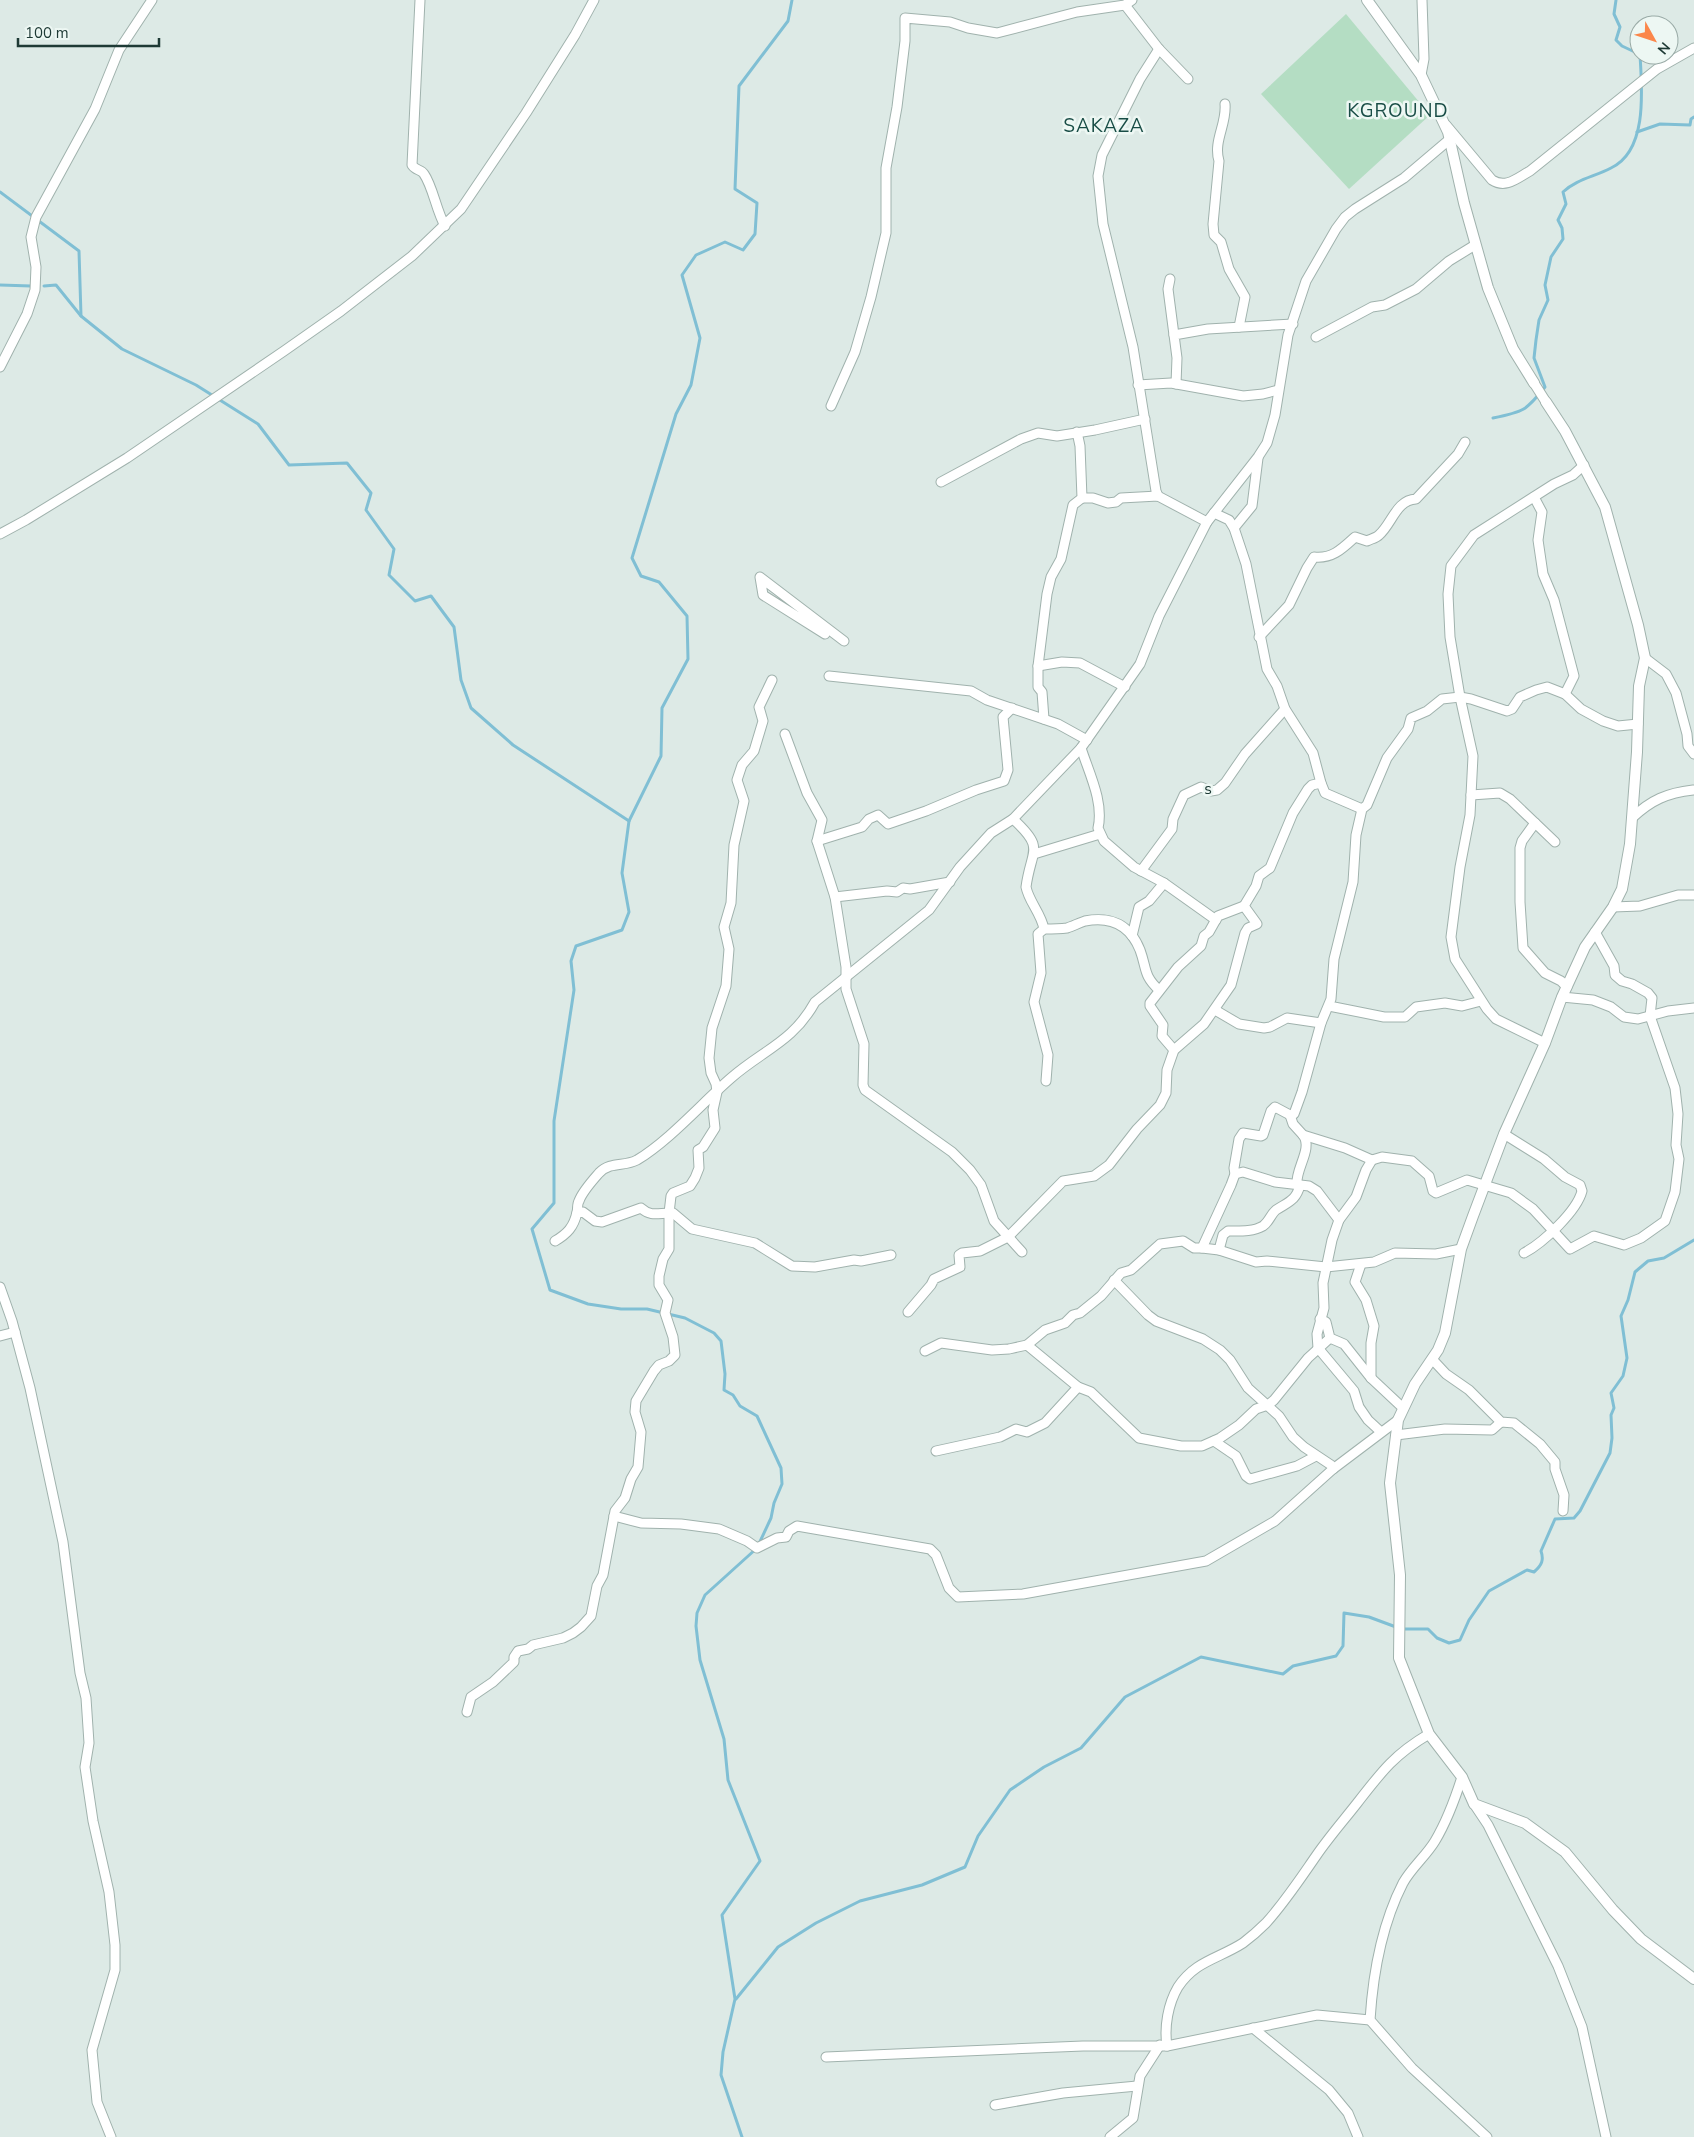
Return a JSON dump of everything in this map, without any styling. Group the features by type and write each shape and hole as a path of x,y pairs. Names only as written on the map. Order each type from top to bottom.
{"street":[{"path":"0,367 27,314 35,290 36,267 31,237 36,217 95,109 119,50 152,0"},
{"path":"420,0 412,165 424,174 445,226"},
{"path":"0,534 127,458 284,352 412,256 462,209 575,35 594,0"},
{"path":"1366,0 1421,75 1443,122 1450,139 1475,245 1488,288 1513,349 1565,431 1605,507 1638,625 1644,658 1639,686 1632,818 1626,872 1622,889 1613,907 1585,947 1566,987 1545,1043 1504,1134 1461,1249 1445,1333 1432,1359 1415,1384 1398,1420 1390,1483 1400,1575 1399,1658 1429,1734 1462,1777 1474,1804 1488,1825 1518,1882 1562,1974 1582,2027 1606,2137"},
{"path":"1421,75 1424,59 1422,0"},
{"path":"831,406 857,343 871,297 886,233 886,168 897,107 905,41 905,18 950,22 968,28 996,33 1076,12 1128,3 1159,49 1188,79"},
{"path":"1443,122 1492,180 1498,184 1507,184 1530,171 1657,69 1694,48"},
{"path":"1158,496 1133,347 1102,224 1098,176 1102,155 1140,79 1159,49"},
{"path":"1225,104 1224,120 1216,152 1219,161 1212,224 1214,235 1221,242 1229,269 1245,297 1239,327"},
{"path":"555,1241 568,1233 577,1213 578,1201 606,1166 635,1161 667,1136 731,1078 790,1035 808,1014 815,1002 925,914 960,867 991,833 1013,819 1084,744 1140,664 1159,616 1207,522 1258,458 1271,431 1285,347 1306,281 1336,230 1345,217 1404,178 1450,139"},
{"path":"1316,336 1372,307 1385,305 1416,288 1449,261 1475,245"},
{"path":"1170,279 1168,289 1177,358 1176,384"},
{"path":"1174,335 1208,329 1292,324"},
{"path":"1138,385 1176,384 1243,396 1278,390"},
{"path":"941,482 1021,439 1038,434 1057,436 1095,430 1146,419"},
{"path":"1077,432 1080,446 1082,498"},
{"path":"1259,636 1289,605 1314,556 1324,558 1338,552 1355,537 1368,541 1378,536 1400,506 1408,500 1416,499 1458,454 1465,442"},
{"path":"1234,528 1252,506 1258,458"},
{"path":"1545,1043 1496,1019 1481,1001 1455,958 1451,936 1460,867 1470,815 1473,756 1460,697 1450,637 1448,594 1451,566 1474,535 1573,475 1584,465"},
{"path":"1044,720 1042,692 1038,687 1038,666 1051,577 1060,559 1074,505 1082,498 1093,498 1108,503 1116,502 1121,498 1158,496 1207,522"},
{"path":"1534,497 1542,512 1538,540 1544,574 1554,600 1574,676 1565,694"},
{"path":"1214,513 1228,520 1234,528 1246,564 1266,669 1277,686 1285,709 1313,753 1321,784 1325,792 1362,809"},
{"path":"825,634 763,594 760,578 844,641"},
{"path":"1644,658 1666,674 1676,693 1687,734 1688,746 1694,754"},
{"path":"1038,666 1062,662 1080,663 1125,687"},
{"path":"829,676 971,691 987,700 1058,724 1084,744 1098,802 1100,817 1098,828 1104,841 1134,867 1164,883 1216,920"},
{"path":"467,1712 471,1697 493,1682 514,1662 514,1656 518,1651 528,1649 533,1645 563,1638 582,1627 591,1616 604,1569 614,1516 620,1503 625,1498 638,1467 642,1432 635,1412 636,1401 659,1365 675,1355 673,1337 665,1314 668,1300 659,1285 660,1266 669,1249 669,1213 673,1193 690,1186 699,1168 698,1150 703,1147 715,1128 713,1110 717,1092 709,1058 712,1028 726,986 729,949 724,927 731,903 736,832 744,801 737,780 742,765 754,751 763,721 759,707 772,680"},
{"path":"1290,1116 1294,1114 1302,1092 1322,1023 1329,1006 1334,958 1353,882 1356,835 1362,809 1367,805 1388,758 1408,729 1411,718 1427,711 1442,699 1460,697 1506,711 1512,709 1520,697 1547,687 1565,694 1581,709 1603,721 1618,726 1638,724"},
{"path":"817,841 862,827 878,815 888,824 926,812 976,790 1004,781 1008,770 1003,717 1012,708"},
{"name":"s","path":"1141,870 1172,829 1173,819 1184,794 1201,787 1211,791 1217,790 1225,783 1245,754 1285,709"},
{"path":"785,734 807,792 822,820 817,841 835,896 846,989 864,1044 863,1085 866,1090 952,1152 970,1170 981,1186 994,1221 1022,1252"},
{"path":"1174,1050 1162,1036 1163,1025 1150,1006 1159,990 1185,959 1202,946 1204,936 1209,932 1218,916 1244,906 1256,886 1259,876 1270,868 1293,813 1308,789 1312,785 1321,784"},
{"path":"1632,818 1649,802 1682,791 1693,790"},
{"path":"1471,796 1500,793 1510,799 1555,842"},
{"path":"1013,819 1035,845 1026,887 1040,915 1044,929"},
{"path":"1534,823 1522,841 1520,848 1520,902 1523,948 1545,973 1561,981 1566,987"},
{"path":"1034,854 1100,834"},
{"path":"835,896 887,891 896,892 903,888 910,889 950,882"},
{"path":"1132,936 1138,907 1149,901 1164,883"},
{"path":"1613,907 1640,906 1678,895 1694,895"},
{"path":"908,1312 934,1279 960,1267 959,1255 980,1251 1008,1237 1063,1180 1094,1176 1109,1166 1137,1129 1160,1105 1166,1092 1167,1070 1174,1050 1204,1024 1215,1010 1231,985 1245,933 1248,928 1257,924 1244,906"},
{"path":"1046,1081 1048,1055 1034,1002 1041,973 1038,934 1044,929 1066,928 1084,921 1110,920 1125,928 1132,936 1143,957 1149,982 1159,990"},
{"path":"1303,1135 1345,1148 1372,1160 1382,1157 1412,1161 1429,1176 1433,1191 1436,1193 1467,1180 1511,1192 1533,1209 1570,1248 1594,1236 1624,1244 1641,1238 1665,1221 1669,1212 1679,1159 1676,1146 1678,1114 1675,1088 1650,1016 1652,998 1648,993 1622,981 1616,975 1614,966 1595,932"},
{"path":"1562,997 1593,1000 1611,1007 1624,1017 1638,1019 1668,1011 1694,1008"},
{"path":"1329,1006 1346,1011 1384,1017 1405,1017 1416,1007 1445,1003 1462,1006 1481,1001"},
{"path":"1215,1010 1239,1024 1264,1028 1270,1028 1286,1018 1322,1023"},
{"path":"1202,1248 1235,1174 1234,1168 1243,1133 1263,1135 1271,1111 1275,1107 1290,1116 1293,1124 1306,1139 1306,1145 1297,1173 1298,1191 1292,1200 1277,1210 1264,1225 1240,1232 1228,1231 1223,1235 1219,1250"},
{"path":"1504,1134 1544,1159 1564,1177 1580,1186 1582,1190 1581,1197 1571,1212 1534,1248 1524,1253"},
{"path":"1372,1160 1366,1170 1356,1197 1339,1220 1332,1240 1323,1284 1324,1308 1320,1319 1318,1348 1354,1391 1359,1407 1368,1420 1381,1432"},
{"path":"1235,1174 1243,1172 1275,1182 1309,1186 1317,1191 1339,1220"},
{"path":"577,1213 583,1212 595,1221 602,1222 641,1208 647,1214 673,1213 692,1230 755,1243 792,1266 815,1267 891,1255"},
{"path":"925,1350 941,1343 986,1350 1009,1349 1027,1345 1045,1330 1065,1323 1073,1315 1080,1313 1101,1296 1121,1273 1131,1270 1164,1242 1183,1241 1194,1248 1219,1250 1256,1262 1267,1261 1326,1267 1374,1262 1395,1253 1436,1254 1461,1249"},
{"path":"1361,1264 1355,1282 1366,1300 1374,1326 1371,1343 1371,1378"},
{"path":"1114,1280 1156,1321 1203,1339 1220,1350 1230,1360 1248,1388 1268,1405 1293,1437 1333,1469"},
{"path":"0,1287 15,1332 30,1388 65,1553 80,1673 86,1698 89,1743 85,1767 93,1821 109,1892 115,1945 115,1970 92,2050 97,2102 111,2137"},
{"path":"1320,1319 1326,1322 1330,1338"},
{"path":"0,1336 15,1332"},
{"path":"1027,1345 1078,1387 1091,1392 1139,1438 1181,1446 1202,1446 1214,1441 1239,1425 1256,1409 1268,1405 1318,1348 1330,1338"},
{"path":"1330,1338 1344,1344 1371,1378 1403,1408"},
{"path":"1432,1359 1446,1374 1469,1390 1501,1422 1514,1423 1540,1444 1555,1462 1555,1469 1564,1495 1563,1511"},
{"path":"936,1451 1000,1437 1016,1429 1027,1432 1045,1423 1078,1387"},
{"path":"614,1516 641,1523 681,1524 719,1528 747,1541 757,1548 777,1538 786,1537 789,1531 797,1526 930,1549 936,1555 949,1588 958,1597 1023,1594 1126,1573 1206,1561 1275,1521 1333,1469 1398,1420"},
{"path":"1396,1435 1445,1429 1492,1430 1501,1422"},
{"path":"1214,1441 1236,1456 1246,1476 1250,1479 1296,1466 1316,1456"},
{"path":"1110,2137 1133,2118 1140,2076 1164,2046 1170,2004 1190,1971 1244,1942 1264,1925 1285,1902 1316,1855 1378,1775 1393,1758 1429,1734"},
{"path":"1370,2020 1372,1979 1389,1912 1414,1865 1434,1842 1439,1833 1462,1777"},
{"path":"1474,1804 1525,1822 1565,1852 1613,1910 1641,1939 1694,1979"},
{"path":"826,2057 1083,2046 1164,2046 1318,2015 1370,2020 1412,2068 1488,2137"},
{"path":"1253,2028 1329,2090 1348,2113 1358,2137"},
{"path":"995,2105 1063,2093 1137,2086"}],"green space":[{"path":"1346,14 1430,115 1349,189 1261,94"}],"waterway":[{"path":"742,2137 721,2075 723,2052 735,1999 722,1915 760,1861 728,1780 724,1739 700,1660 696,1626 697,1613 705,1595 757,1548 771,1518 774,1503 782,1484 781,1468 757,1416 740,1406 733,1395 724,1390 725,1374 721,1341 714,1333 685,1318 647,1309 621,1309 588,1304 550,1290 532,1229 554,1203 554,1121 574,990 571,961 576,946 622,930 629,912 622,873 629,821 661,756 662,708 688,659 687,616 659,582 641,576 632,558 676,414 691,385 700,338 682,275 696,255 725,242 743,250 755,234 757,203 735,189 739,86 788,21 792,0"},
{"path":"1616,0 1614,14 1620,27 1616,40 1629,49"},
{"path":"1493,418 1518,412 1528,406 1545,387 1534,358 1539,320 1548,300 1545,285 1551,257 1563,239 1562,228 1558,220 1566,204 1563,192 1580,181 1611,168 1623,160 1631,148 1637,134 1640,118 1642,85 1641,65"},
{"path":"1637,132 1660,124 1690,125 1691,119 1694,117"},
{"path":"0,192 79,251 81,316"},
{"path":"0,285 31,286"},
{"path":"44,286 56,285 81,316 122,349 196,385 258,424 289,465 347,463 371,493 366,510 394,549 389,575 415,601 431,596 454,627 461,680 471,708 513,745 629,821"},
{"path":"1402,1629 1428,1629 1437,1638 1449,1643 1460,1640 1469,1620 1489,1591 1527,1570 1534,1572 1539,1567 1542,1562 1541,1551 1555,1519 1574,1518 1580,1511 1610,1453 1612,1438 1611,1415 1614,1408 1611,1393 1623,1376 1627,1358 1621,1316 1628,1300 1635,1272 1648,1261 1664,1258 1694,1240"},
{"path":"736,1999 778,1947 816,1923 860,1901 922,1885 965,1867 978,1836 1010,1790 1044,1767 1081,1748 1125,1697 1201,1657 1283,1674 1293,1666 1336,1656 1343,1646 1344,1613 1369,1617 1396,1627"}],"district":[{"name":"KGROUND","path":"1398,110"},
{"name":"SAKAZA","path":"1104,125"}]}
